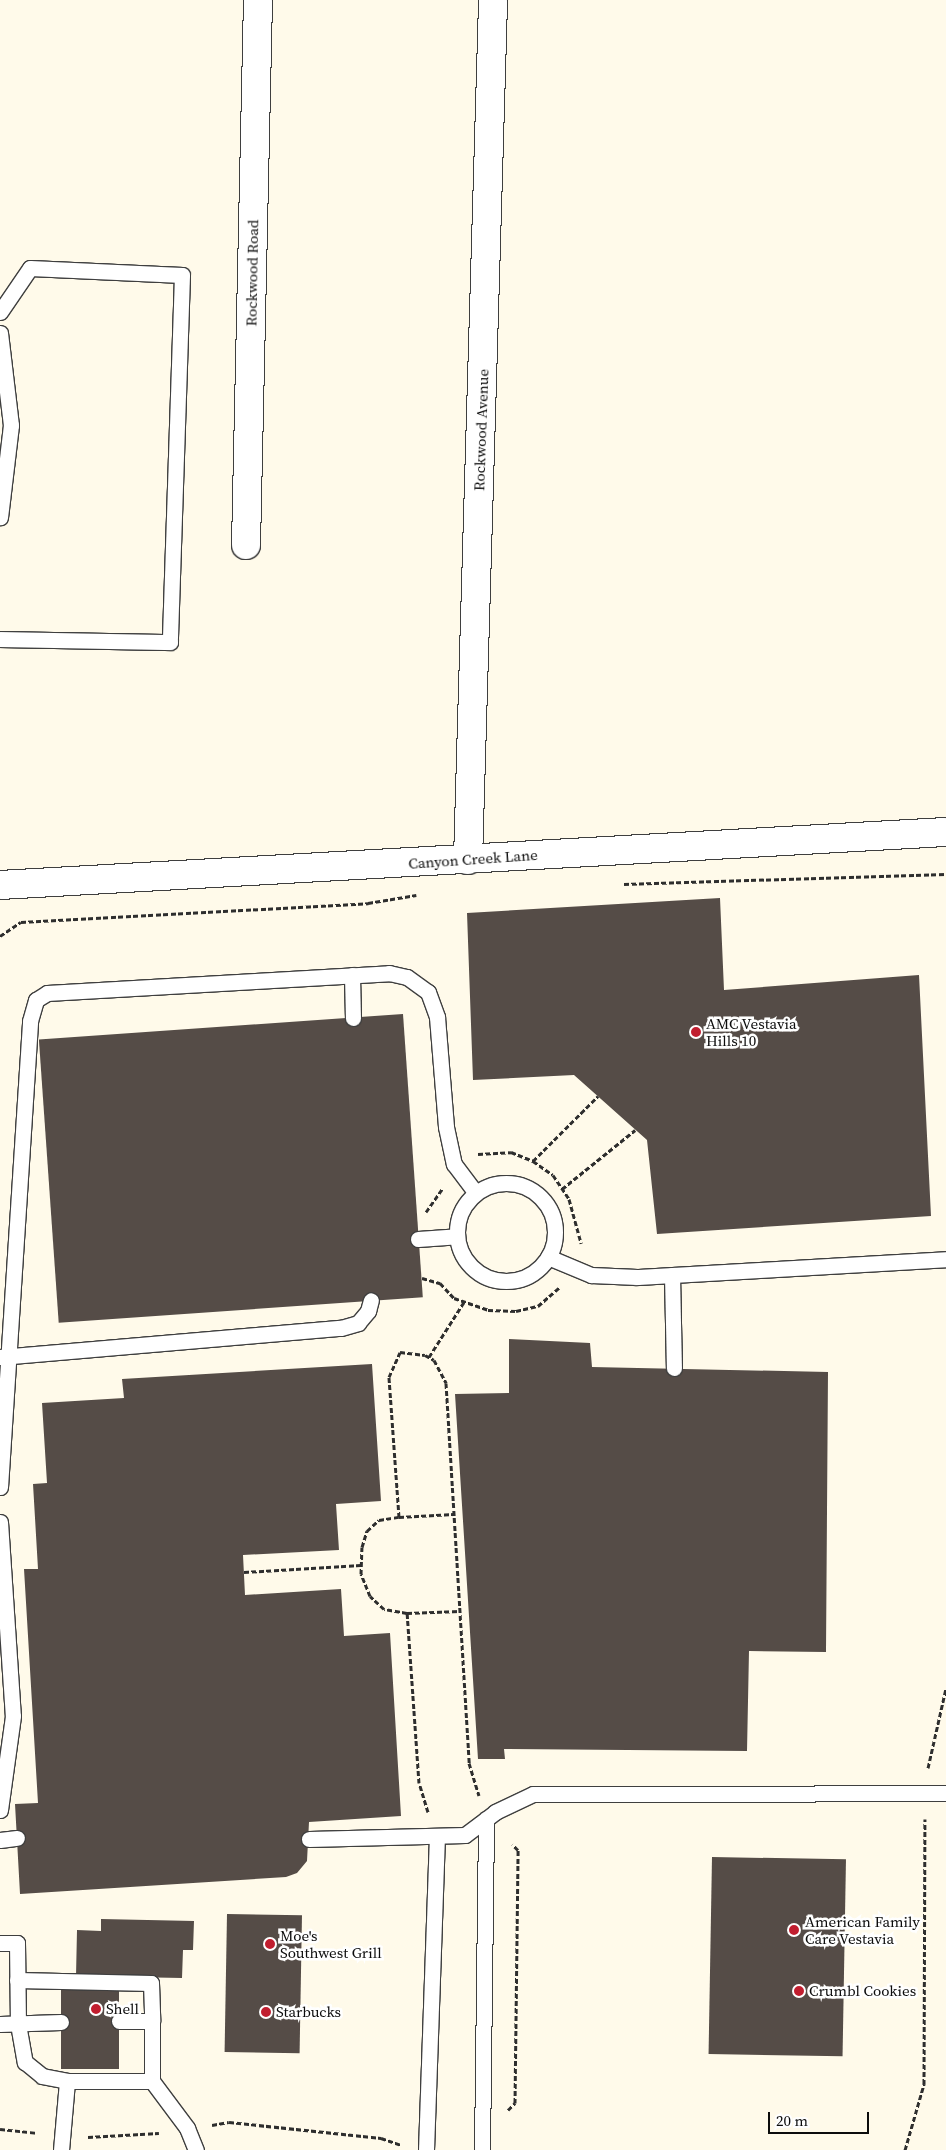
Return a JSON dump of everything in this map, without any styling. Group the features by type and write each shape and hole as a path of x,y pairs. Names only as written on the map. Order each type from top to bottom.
{"street":[{"name":"Rockwood Road","path":"246,545 258,0"},
{"name":"Rockwood Avenue","path":"468,860 493,0"},
{"name":"Canyon Creek Lane","path":"0,885 946,832"}],"lane":[{"path":"0,312 30,268 182,275 170,642 0,639"},
{"path":"0,334 11,425 0,517"},
{"path":"0,1486 4,1357 30,1021 36,1000 47,993 389,973 407,977 428,992 437,1017 446,1127 458,1169 476,1193"},
{"path":"352,975 353,1018"},
{"path":"506,1183 522,1186 536,1194 547,1206 554,1221 554,1237 548,1257 528,1276 513,1281 497,1281 469,1265 460,1252 457,1236 458,1220 464,1204 476,1193 490,1185 506,1183"},
{"path":"418,1238 457,1236"},
{"path":"548,1257 572,1270 591,1275 637,1277 946,1258"},
{"path":"672,1275 674,1368"},
{"path":"4,1357 340,1328 358,1323 368,1312 371,1300"},
{"path":"0,1522 13,1716 0,1810"},
{"path":"309,1839 465,1835 486,1819 532,1794 946,1793"},
{"path":"482,2150 486,1819"},
{"path":"426,2150 437,1836"},
{"path":"0,1840 17,1838"},
{"path":"0,1943 17,1943 18,2024 25,2062 42,2076 67,2080 152,2081"},
{"path":"17,1980 151,1983 152,2081 187,2128 196,2150"},
{"path":"119,2021 152,2021"},
{"path":"0,2024 61,2022"},
{"path":"62,2143 67,2080"}],"path":[{"path":"616,884 946,874"},
{"path":"0,936 21,922 368,903 426,893"},
{"path":"532,1161 598,1096"},
{"path":"562,1189 636,1130"},
{"path":"422,1216 465,1159 484,1151 511,1152 532,1161 553,1175 562,1189 579,1229 581,1246 572,1270 558,1289 538,1306 516,1311 488,1310 464,1302 454,1298 440,1283 422,1278"},
{"path":"429,1357 464,1302"},
{"path":"399,1517 389,1377 400,1352 429,1357 442,1370 446,1383 469,1763 486,1819 518,1850 515,2103 503,2115"},
{"path":"454,1514 379,1520 367,1531 361,1574 370,1596 384,1608 407,1613 460,1611"},
{"path":"244,1572 361,1565"},
{"path":"407,1613 420,1783 437,1836"},
{"path":"905,2150 924,2084 925,1793 932,1742 946,1688"},
{"path":"0,2129 62,2143 151,2134 229,2122 381,2138 426,2150"}],"building":[{"name":"AMC Vestavia Hills 10","path":"720,898 724,990 919,975 931,1216 657,1234 647,1140 574,1075 473,1080 467,913"},
{"path":"403,1014 423,1297 59,1323 39,1039"},
{"path":"509,1339 590,1343 592,1367 828,1372 826,1652 749,1651 747,1751 504,1749 505,1759 478,1759 455,1394 509,1393"},
{"path":"372,1364 381,1501 336,1504 339,1550 243,1555 245,1595 341,1589 344,1636 390,1633 401,1816 309,1822 307,1861 297,1873 286,1877 20,1894 15,1804 38,1803 24,1569 38,1569 33,1484 47,1483 42,1403 124,1398 122,1379"},
{"path":"712,1857 846,1859 843,2056 709,2054"},
{"path":"227,1914 302,1915 300,2053 225,2052"},
{"path":"101,1919 194,1921 193,1950 183,1950 182,1978 76,1976 77,1930 101,1931"},
{"path":"61,1986 119,1986 119,2069 61,2069"}],"place":[{"name":"AMC Vestavia Hills 10","path":"696,1032"},
{"name":"American Family Care Vestavia","path":"794,1930"},
{"name":"Moe's Southwest Grill","path":"270,1944"},
{"name":"Crumbl Cookies","path":"799,1991"},
{"name":"Shell","path":"96,2009"},
{"name":"Starbucks","path":"266,2012"}]}
